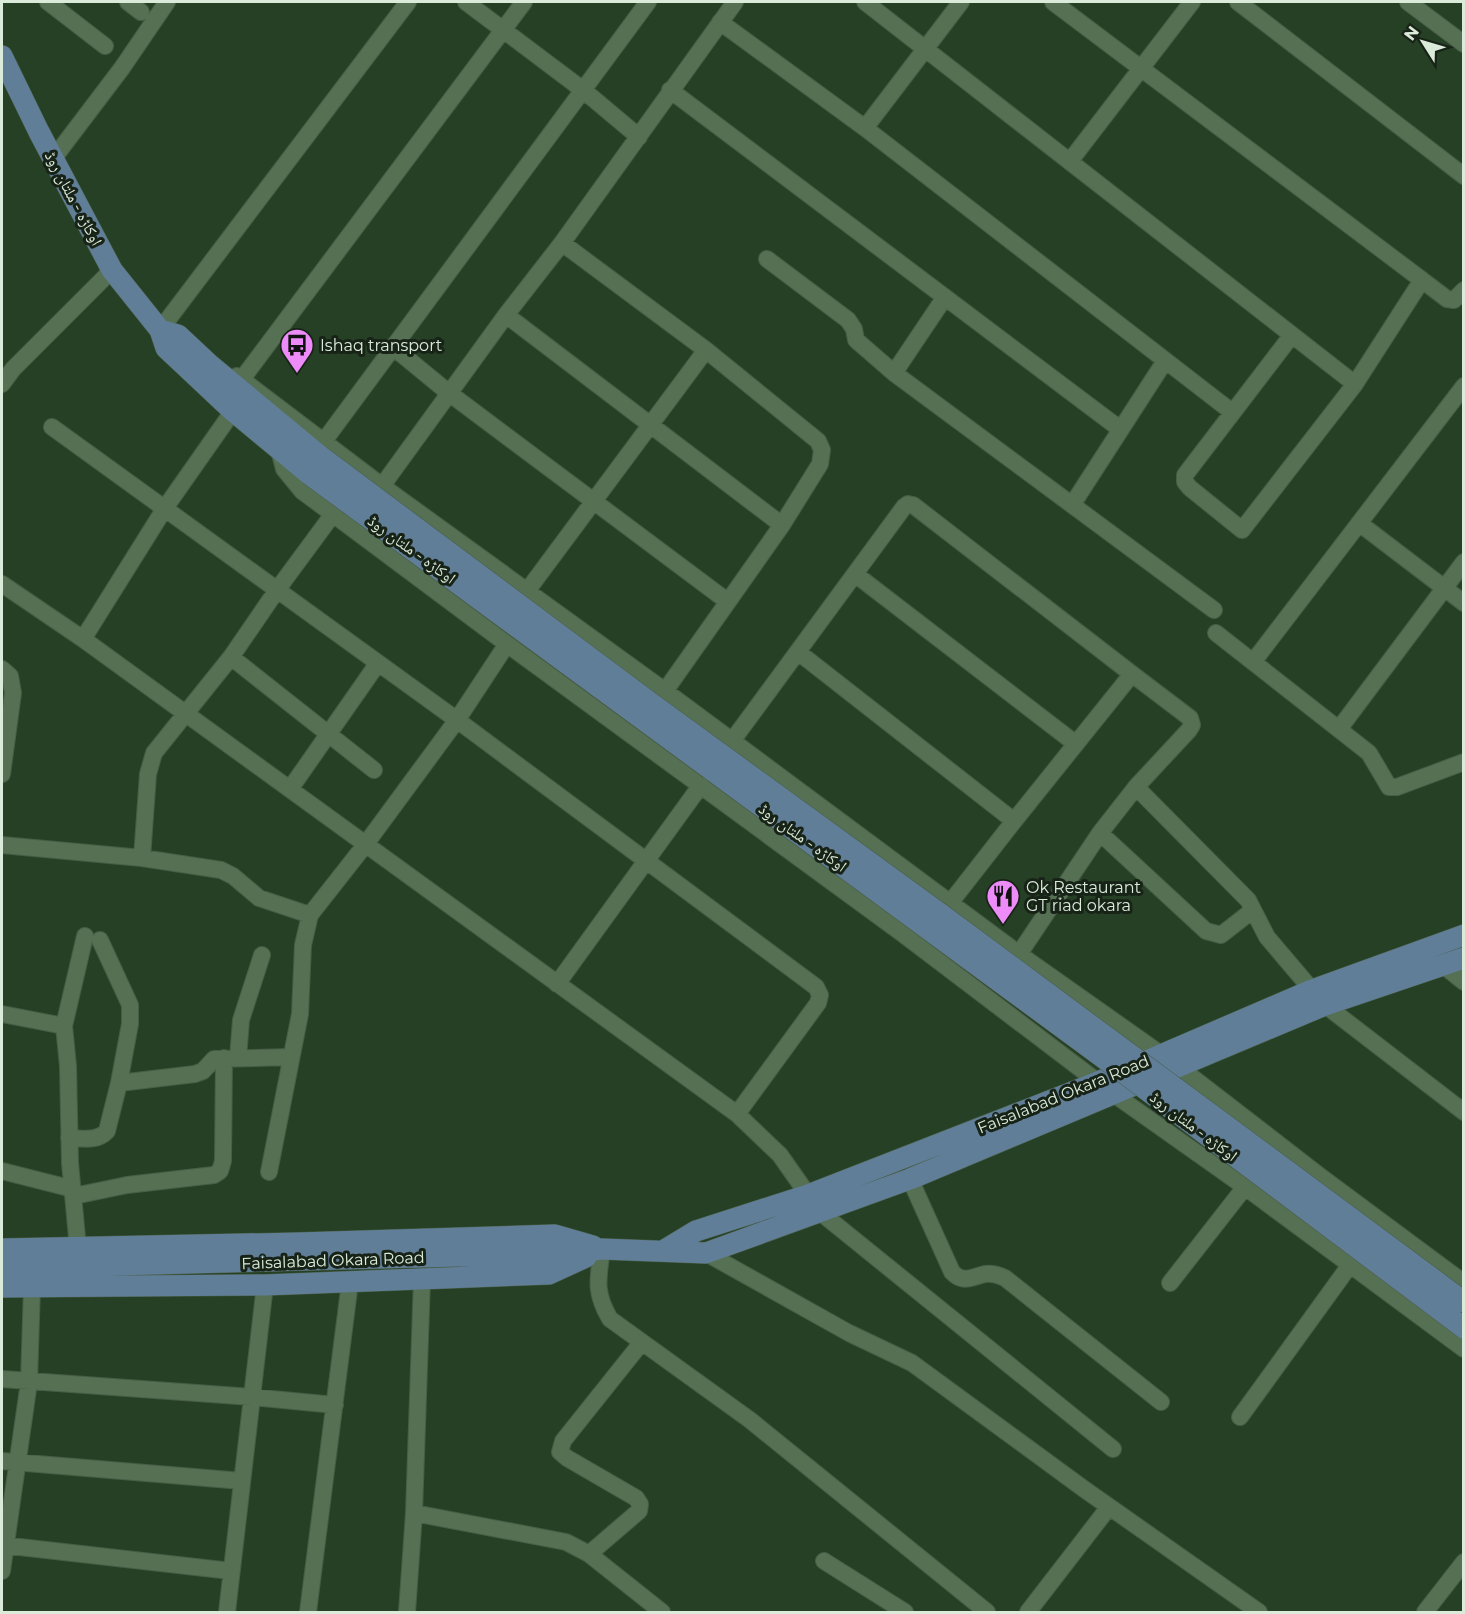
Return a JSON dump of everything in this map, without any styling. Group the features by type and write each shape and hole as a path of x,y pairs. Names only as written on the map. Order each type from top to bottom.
{"main road":[{"name":"اوکاڑہ - ملتان روڈ","path":"2,57 112,270 160,330 166,348 233,411 279,450 318,457 1464,1302"},
{"name":"اوکاڑہ - ملتان روڈ","path":"160,330 178,334 209,364 318,457 1128,1076 1464,1328"},
{"name":"Faisalabad Okara Road","path":"2,1268 456,1256 547,1256 602,1249 706,1252 1098,1082 1171,1060 1464,935"},
{"name":"Faisalabad Okara Road","path":"1318,998 1444,966 1464,958"},
{"name":"Faisalabad Okara Road","path":"663,1251 696,1231 910,1179 1115,1095 1171,1060"},
{"path":"2,1249 555,1235 602,1249"},
{"path":"2,1287 265,1285 549,1274 602,1249"}],"street":[{"path":"48,2 105,46"},
{"path":"53,159 122,68 167,2"},
{"path":"160,330 408,2"},
{"path":"466,2 583,90 639,137"},
{"path":"242,379 524,2"},
{"path":"318,457 393,347 648,2"},
{"path":"382,486 506,315 562,243 735,2"},
{"path":"865,2 1355,384"},
{"path":"865,128 961,2"},
{"path":"1053,2 1447,298 1454,300 1464,290"},
{"path":"1070,161 1192,2"},
{"path":"1238,2 1464,176"},
{"path":"1408,2 1464,44"},
{"path":"720,22 865,128 1232,412"},
{"path":"670,90 1120,429"},
{"path":"562,243 706,350 818,441 822,450 820,464 782,525 665,692"},
{"path":"767,259 848,320 854,329 856,340 894,373 1214,610"},
{"path":"2,384 13,369 112,270"},
{"path":"1292,334 1185,475 1185,482 1190,488 1242,530 1355,384 1422,280"},
{"path":"894,373 945,297"},
{"path":"506,315 782,525"},
{"path":"393,347 449,393 727,601"},
{"path":"526,591 706,350"},
{"path":"1072,505 1165,361"},
{"path":"209,364 242,379 318,457 382,486 1019,954 1171,1060 1320,1176 1464,1283"},
{"path":"1253,662 1464,386"},
{"path":"83,639 165,508 233,411"},
{"path":"52,427 457,720 816,987 819,995 818,1003 736,1114"},
{"path":"279,450 284,469 295,484 333,514 701,785 1115,1095 1245,1187 1464,1349"},
{"path":"732,741 904,507 908,504 913,505 1190,718 1192,725 1100,833 1019,954"},
{"path":"142,858 148,774 154,753 231,657 333,514"},
{"path":"1359,523 1464,603"},
{"path":"1339,729 1464,562"},
{"path":"855,574 1076,744"},
{"path":"2,584 83,639 736,1114 780,1155 814,1204 1113,1449"},
{"path":"1216,633 1369,753 1389,787 1397,787 1464,762"},
{"path":"269,1172 300,1014 303,945 310,915 457,720 507,644"},
{"path":"798,652 1014,821"},
{"path":"231,657 374,770"},
{"path":"290,789 378,663"},
{"path":"2,669 10,676 13,693 2,764"},
{"path":"950,903 1132,674"},
{"path":"557,984 701,785"},
{"path":"1136,788 1248,900 1267,937 1318,998 1464,1112"},
{"path":"1100,833 1206,931 1221,935 1253,910"},
{"path":"2,844 142,858 221,870 233,876 259,898 310,915"},
{"path":"69,1138 97,1139 107,1131 130,1024 130,1005 93,938 64,1026 69,1066 69,1138 78,1248"},
{"path":"2,1171 73,1193 214,1175 220,1171 223,1161 231,1058 262,955"},
{"path":"1444,966 1464,982"},
{"path":"2,1014 64,1026"},
{"path":"119,1083 195,1074 203,1071 214,1059 291,1057"},
{"path":"910,1179 952,1272 957,1277 965,1280 987,1274 1005,1278 1161,1402"},
{"path":"1170,1283 1245,1187"},
{"path":"602,1249 597,1283 601,1303 610,1319 750,1420 987,1612"},
{"path":"706,1252 849,1333 912,1363 1109,1507 1259,1612"},
{"path":"1240,1418 1350,1265"},
{"path":"407,1612 414,1513 422,1279"},
{"path":"308,1612 350,1282"},
{"path":"226,1612 265,1285"},
{"path":"2,1571 9,1461 29,1382 33,1287"},
{"path":"589,1554 639,1511 640,1504 636,1498 567,1458 561,1452 563,1441 642,1342"},
{"path":"2,1379 252,1396 335,1405"},
{"path":"9,1461 242,1481"},
{"path":"1028,1612 1109,1507"},
{"path":"414,1513 566,1542 589,1554 662,1612"},
{"path":"3,1545 231,1571"},
{"path":"824,1560 905,1612"},
{"path":"1425,1612 1464,1562"}],"place":[{"name":"Ishaq transport","path":"297,374"},
{"name":"Ok Restaurant GT riad okara","path":"1003,925"}]}
